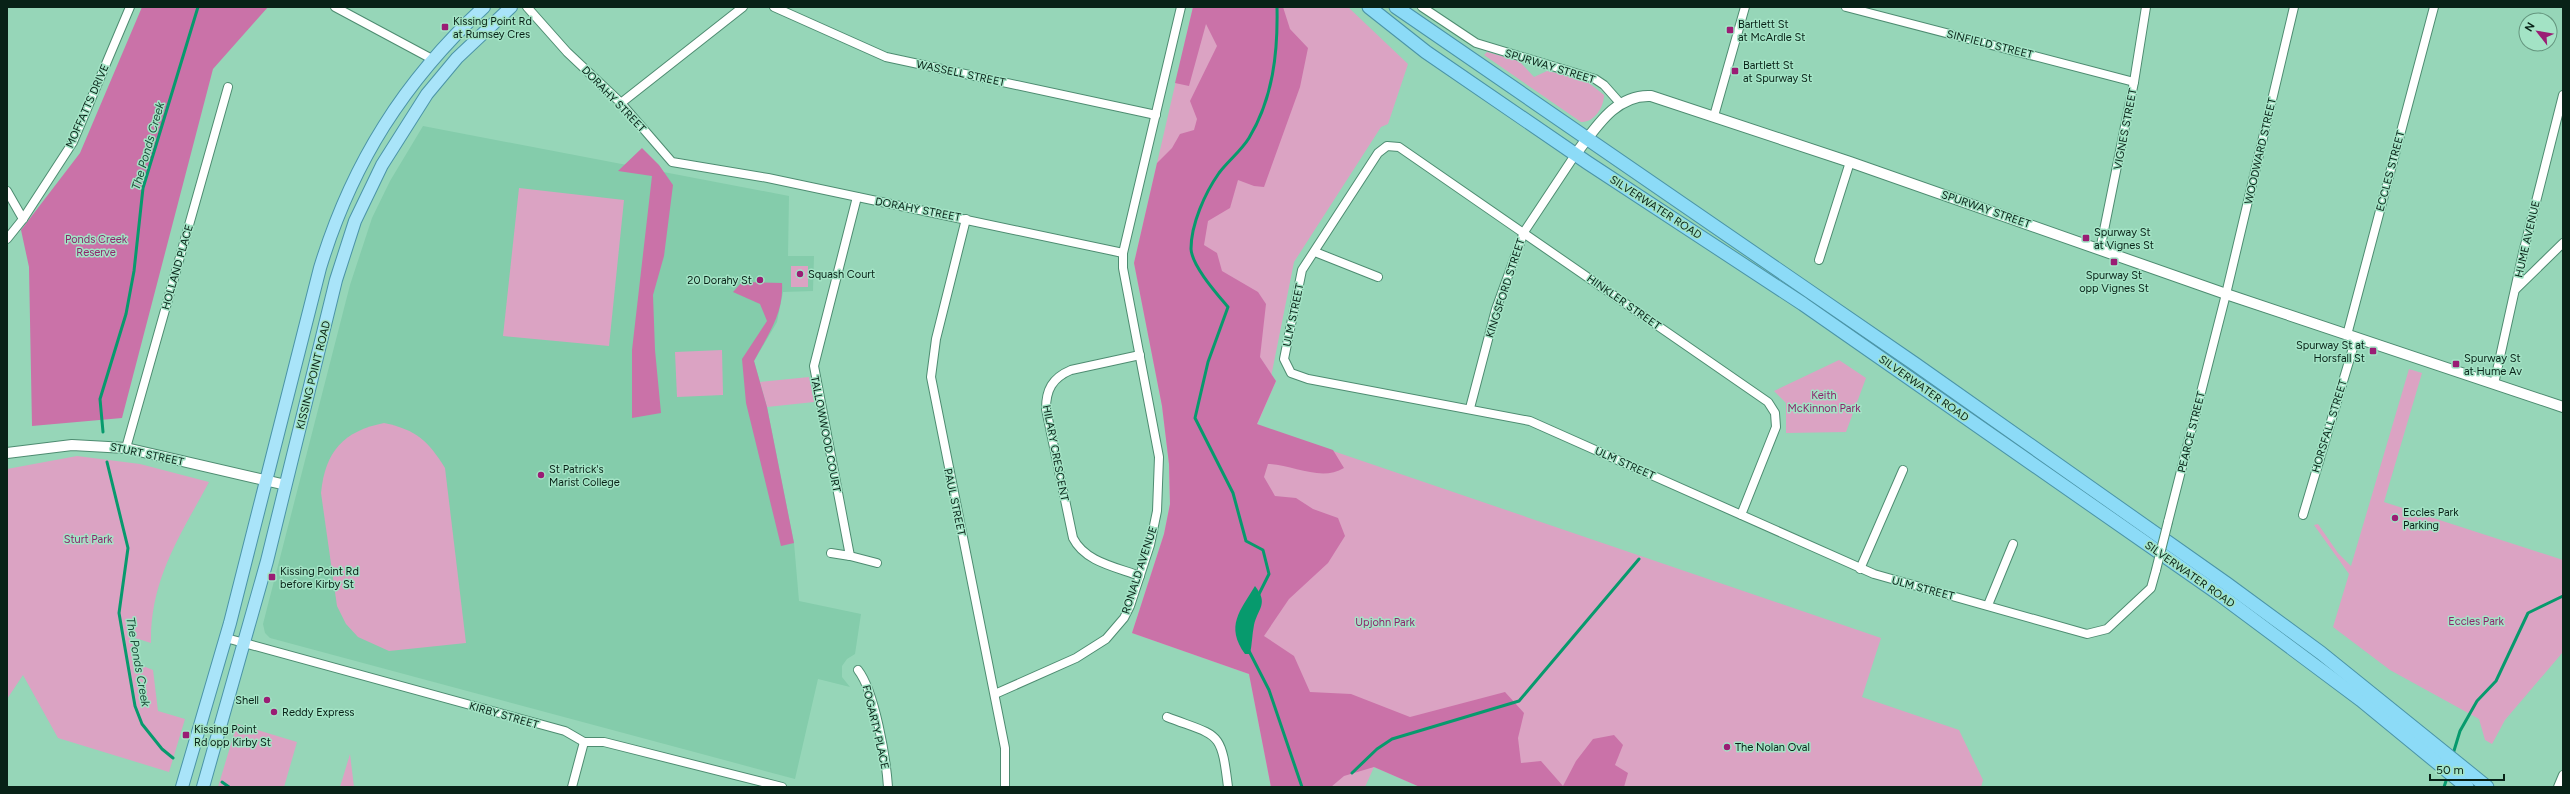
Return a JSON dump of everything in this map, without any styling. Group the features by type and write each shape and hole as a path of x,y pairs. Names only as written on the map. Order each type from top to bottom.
{"highway":[{"name":"SILVERWATER ROAD","path":"1369,7 1426,52 1575,155 1836,327 2364,695 2487,787"},
{"name":"SILVERWATER ROAD","path":"1396,7 1915,364 2227,584 2364,695 2467,787"}],"main road":[{"name":"KISSING POINT ROAD","path":"182,787 226,638 320,268 338,214 356,175 385,122 432,59 484,7"},
{"name":"KISSING POINT ROAD","path":"203,787 245,642 286,485 336,280 347,244 365,198 396,139 427,94 457,58 511,7"}],"street":[{"name":"MOFFATTS DRIVE","path":"7,239 23,219 73,142 130,7"},
{"path":"335,7 432,59"},
{"name":"DORAHY STREET","path":"527,7 567,52 621,103 672,162 857,197 1123,253"},
{"path":"621,103 743,7"},
{"name":"WASSELL STREET","path":"774,7 886,57 1156,115"},
{"path":"1123,253 1181,7"},
{"name":"SPURWAY STREET","path":"1422,7 1476,43 1595,79 1604,85 1620,103 1632,97 1651,96 1714,116 1850,162 2226,294 2563,407"},
{"path":"1714,116 1745,7"},
{"name":"SINFIELD STREET","path":"1846,7 2134,82"},
{"name":"VIGNES STREET","path":"2100,250 2134,82 2146,7"},
{"name":"WOODWARD STREET","path":"2226,294 2294,7"},
{"name":"ECCLES STREET","path":"2352,337 2434,7"},
{"name":"HOLLAND PLACE","path":"126,448 228,87"},
{"name":"HUME AVENUE","path":"2494,384 2563,95"},
{"name":"KINGSFORD STREET","path":"1470,408 1496,309 1524,232 1575,155 1587,139 1620,103"},
{"name":"HINKLER STREET","path":"1378,153 1387,146 1399,147 1768,402 1776,413 1776,427 1741,515"},
{"name":"ULM STREET","path":"1378,153 1302,270 1284,359 1291,373 1308,378 1470,408 1530,421 1860,569 2087,634 2107,629 2151,588 2156,570"},
{"path":"1819,260 1850,162"},
{"path":"7,191 23,219"},
{"name":"TALLOWWOOD COURT","path":"850,556 814,366 857,197"},
{"name":"PAUL STREET","path":"966,219 936,340 931,377 1005,748 1005,787"},
{"path":"2516,289 2563,243"},
{"path":"1315,252 1378,277"},
{"name":"RONALD AVENUE","path":"995,694 1076,658 1106,639 1124,618 1140,576 1157,511 1159,457 1123,268 1123,253"},
{"name":"PEARCE STREET","path":"2156,570 2226,294"},
{"name":"HORSFALL STREET","path":"2303,515 2352,337"},
{"name":"HILARY CRESCENT","path":"1140,356 1071,370 1060,374 1049,388 1046,410 1073,538 1077,547 1094,559 1140,576"},
{"name":"STURT STREET","path":"7,453 72,445 126,448 286,485"},
{"path":"1860,569 1903,470"},
{"path":"1988,605 2013,544"},
{"path":"831,553 877,563"},
{"name":"KIRBY STREET","path":"226,638 565,731 584,742"},
{"name":"FOGARTY PLACE","path":"858,670 865,678 871,696 888,787"},
{"path":"1167,717 1215,737 1224,753 1228,787"},
{"path":"572,787 584,742 604,742 782,787"},
{"path":"2558,787 2563,775"}],"shaded area":[{"name":"St Patrick's Marist College","path":"423,126 789,196 788,256 814,256 813,291 783,292 777,322 754,361 767,407 794,543 799,601 861,614 855,654 847,659 842,666 842,677 850,687 818,679 795,779 270,638 265,633 263,624 350,285 372,218 390,181"},
{"path":"1255,586 1259,592 1262,602 1254,625 1250,654 1245,654 1239,644 1235,627 1240,611"}],"green space":[{"name":"Ponds Creek Reserve","path":"142,7 268,7 213,69 122,418 32,426 29,267 21,230 80,153"},
{"name":"Upjohn Park","path":"1193,7 1348,7 1408,64 1388,124 1381,127 1294,262 1271,377 1276,381 1257,425 1881,638 1862,697 1959,730 1983,780 1981,787 1420,787 1374,767 1365,787 1271,787 1249,674 1132,633 1164,534 1170,504 1169,464 1162,406 1134,263"},
{"path":"1193,7 1283,7 1290,29 1308,48 1300,87 1264,187 1254,186 1238,180 1230,208 1208,221 1204,245 1217,253 1222,271 1258,292 1266,304 1260,357 1276,381 1257,424 1333,450 1344,468 1335,472 1317,473 1268,464 1264,477 1275,496 1296,498 1313,509 1338,518 1345,536 1328,563 1289,599 1264,636 1294,656 1310,692 1351,694 1410,717 1505,692 1524,713 1518,738 1521,763 1541,761 1563,786 1576,761 1593,739 1614,735 1623,745 1615,765 1628,773 1624,787 1420,787 1374,767 1344,776 1331,787 1271,787 1249,674 1132,633 1164,534 1170,504 1169,464 1162,406 1134,263 1157,163 1172,148 1180,134 1194,130 1197,119 1190,101 1217,46 1206,24 1189,86 1175,83"},
{"path":"1487,52 1519,61 1534,77 1547,71 1589,83 1604,95 1604,100 1600,109 1590,120 1581,122 1484,55"},
{"path":"642,148 659,165 673,185 664,256 653,295 655,350 661,413 632,418 632,350 652,176 618,171"},
{"path":"519,188 624,200 609,346 503,336"},
{"name":"Squash Court","path":"791,266 808,266 808,287 791,287"},
{"path":"742,282 782,283 782,294 778,314 770,333 754,361 767,407 794,543 781,546 746,403 742,359 767,321 760,304 733,292"},
{"path":"722,350 723,395 677,397 675,352"},
{"name":"Keith McKinnon Park","path":"1839,360 1866,378 1846,432 1786,433 1786,403 1774,391"},
{"name":"Eccles Park","path":"2409,369 2422,373 2384,502 2563,560 2563,652 2505,720 2492,744 2485,740 2479,719 2390,670 2333,627 2349,574 2314,525 2318,524 2338,553 2351,566"},
{"path":"809,377 814,402 767,407 760,382"},
{"path":"384,423 405,429 420,438 433,451 445,468 466,643 389,651 358,637 346,624 337,606 321,493 323,478 327,465 339,445 358,431"},
{"name":"Sturt Park","path":"77,456 140,464 209,482 178,540 161,578 152,620 151,643 129,636 143,666 153,670 158,711 185,719 169,772 58,738 23,675 7,699 7,469"},
{"path":"237,724 297,742 284,787 218,787"},
{"path":"350,754 354,787 340,787"}],"waterway":[{"name":"The Ponds Creek","path":"103,432 100,399 126,314 134,271 143,188 198,7"},
{"path":"1258,596 1269,574 1263,550 1246,541 1233,493 1195,418 1208,362 1228,307 1200,271 1192,256 1191,249 1193,229 1204,199 1219,173 1249,138 1264,107 1269,91 1275,58 1277,7"},
{"name":"The Ponds Creek","path":"107,462 128,548 119,613 135,706 142,724 162,749 173,758"},
{"path":"1352,773 1377,749 1392,739 1519,701 1639,559"},
{"path":"2453,754 2460,731 2477,701 2496,681 2528,613 2563,596"},
{"path":"1249,651 1269,690 1302,787"},
{"path":"2444,787 2448,775"},
{"name":"The Ponds Creek","path":"222,782 229,787"}],"place":[{"name":"Kissing Point Rd at Rumsey Cres","path":"445,27"},
{"name":"Bartlett St at McArdle St","path":"1730,30"},
{"name":"Bartlett St at Spurway St","path":"1735,71"},
{"name":"Spurway St at Vignes St","path":"2086,238"},
{"name":"Spurway St opp Vignes St","path":"2114,262"},
{"name":"Squash Court","path":"800,274"},
{"name":"20 Dorahy St","path":"760,280"},
{"name":"Spurway St at Horsfall St","path":"2373,351"},
{"name":"Spurway St at Hume Av","path":"2456,364"},
{"name":"St Patrick's Marist College","path":"541,475"},
{"name":"Eccles Park Parking","path":"2395,518"},
{"name":"Kissing Point Rd before Kirby St","path":"272,577"},
{"name":"Shell","path":"267,700"},
{"name":"Reddy Express","path":"274,712"},
{"name":"Kissing Point Rd opp Kirby St","path":"186,735"},
{"name":"The Nolan Oval","path":"1727,747"}]}
